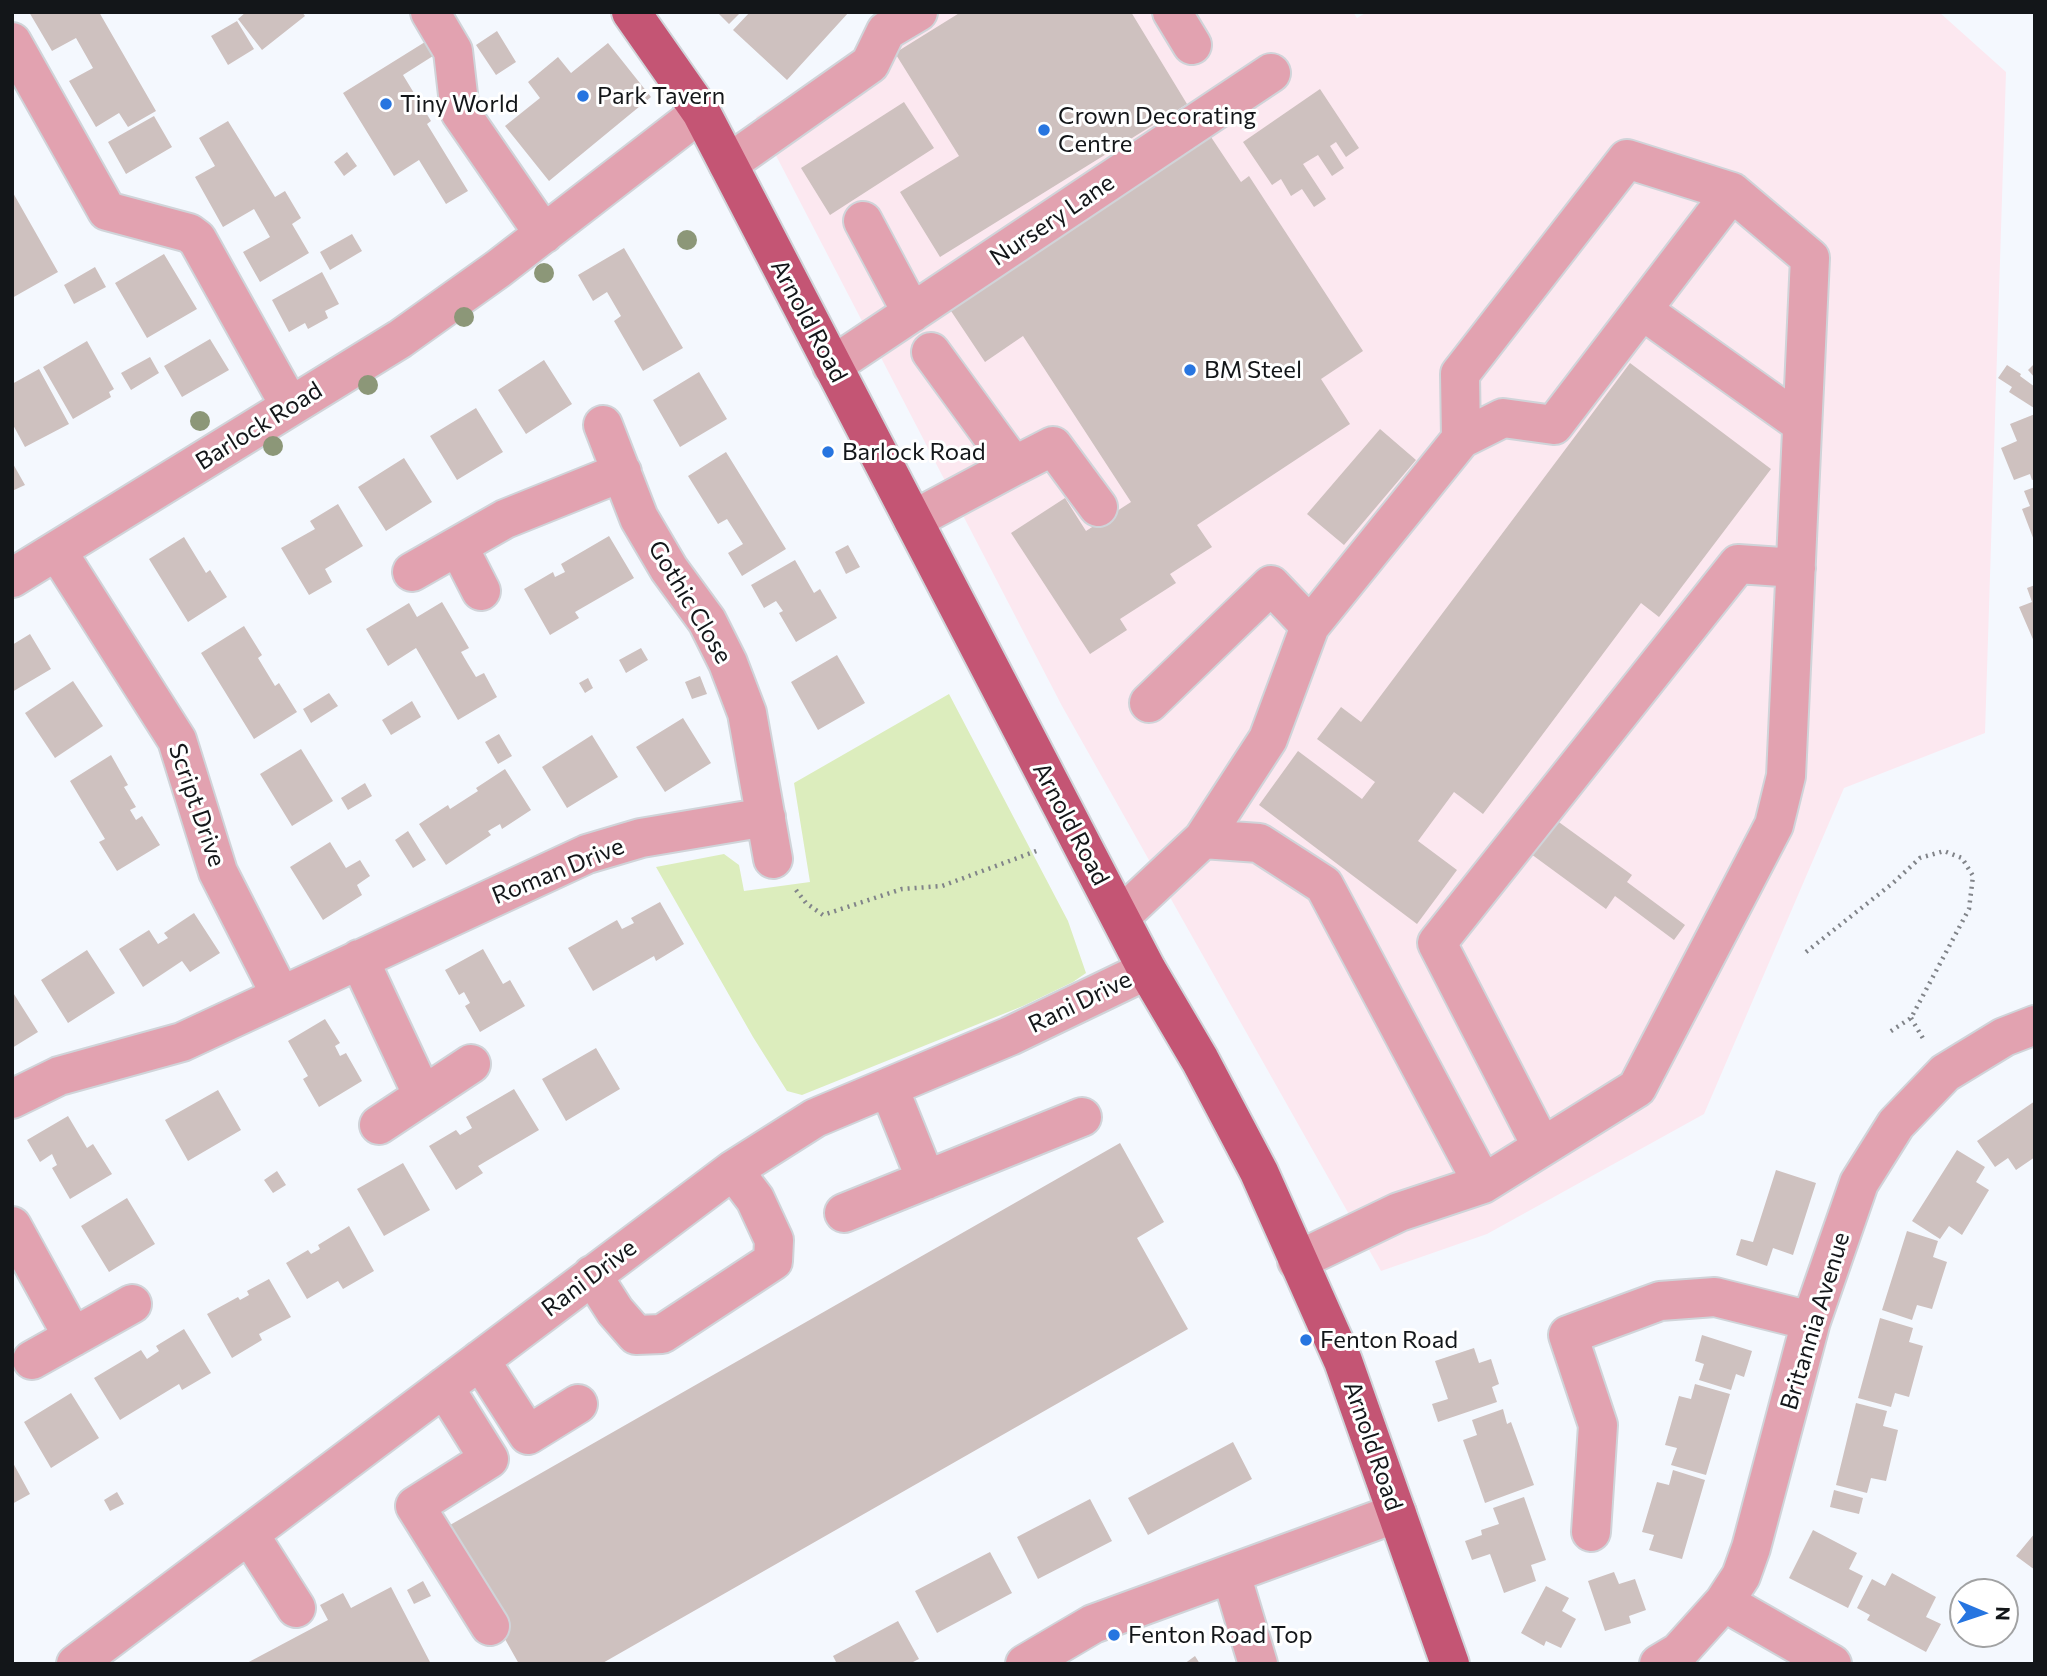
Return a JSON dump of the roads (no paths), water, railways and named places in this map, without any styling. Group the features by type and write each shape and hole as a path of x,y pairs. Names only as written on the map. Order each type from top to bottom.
{"main road":[{"name":"Arnold Road","path":"631,12 701,112 1147,970 1200,1060 1253,1161 1343,1361 1450,1664"}],"street":[{"path":"430,12 453,51 460,112 544,234"},
{"path":"728,164 870,64 886,31 918,12"},
{"path":"1172,12 1192,45"},
{"path":"12,42 107,211 189,233 197,239 290,407"},
{"name":"Nursery Lane","path":"832,366 1271,73"},
{"name":"Barlock Road","path":"12,578 400,339 498,270 701,112"},
{"path":"1297,1261 1399,1212 1483,1184 1637,1088 1774,825 1786,776 1810,258 1732,191 1627,159 1460,374 1461,439"},
{"path":"1120,917 1203,839 1268,739 1310,626 1461,439 1503,418 1554,425 1732,191"},
{"path":"863,221 912,313"},
{"path":"1642,310 1802,424"},
{"path":"931,352 1014,466"},
{"name":"Gothic Close","path":"603,425 645,528 669,569 707,621 728,663 747,713 773,859"},
{"path":"913,520 1054,446 1098,507"},
{"path":"412,572 505,519 622,472"},
{"path":"458,546 481,592"},
{"name":"Script Drive","path":"57,551 177,740 218,872 281,996"},
{"path":"1542,1147 1437,943 1738,564 1796,568"},
{"path":"1149,703 1271,585 1310,626"},
{"name":"Roman Drive","path":"12,1099 59,1076 182,1042 587,854 641,838 766,817"},
{"path":"1203,839 1259,843 1324,885 1483,1184"},
{"path":"359,960 423,1096"},
{"name":"Rani Drive","path":"92,1659 249,1534 733,1170 815,1118 1010,1036 1147,970"},
{"name":"Britannia Avenue","path":"1659,1664 1679,1652 1724,1602 1741,1576 1751,1548 1811,1321 1858,1183 1896,1124 1945,1073 2004,1037 2035,1025"},
{"path":"379,1125 471,1064"},
{"path":"889,1088 926,1180"},
{"path":"844,1213 1083,1117"},
{"path":"592,1275 615,1311 636,1335 662,1334 773,1261 774,1240 755,1199 733,1170"},
{"path":"12,1226 73,1337"},
{"path":"1591,1532 1598,1425 1568,1335 1660,1301 1715,1297 1811,1321"},
{"path":"32,1360 132,1304"},
{"path":"480,1360 528,1435 578,1404"},
{"path":"444,1387 489,1459 415,1506 490,1626"},
{"path":"1025,1664 1093,1624 1397,1513"},
{"path":"249,1534 296,1608"},
{"path":"1231,1574 1258,1664"},
{"path":"1724,1602 1832,1664"}],"place":[{"name":"Park Tavern","path":"583,96"},
{"name":"Tiny World","path":"386,104"},
{"name":"Crown Decorating Centre","path":"1044,130"},
{"name":"BM Steel","path":"1190,370"},
{"name":"Barlock Road","path":"828,452"},
{"name":"Fenton Road","path":"1306,1340"},
{"name":"Fenton Road Top","path":"1114,1635"}]}
